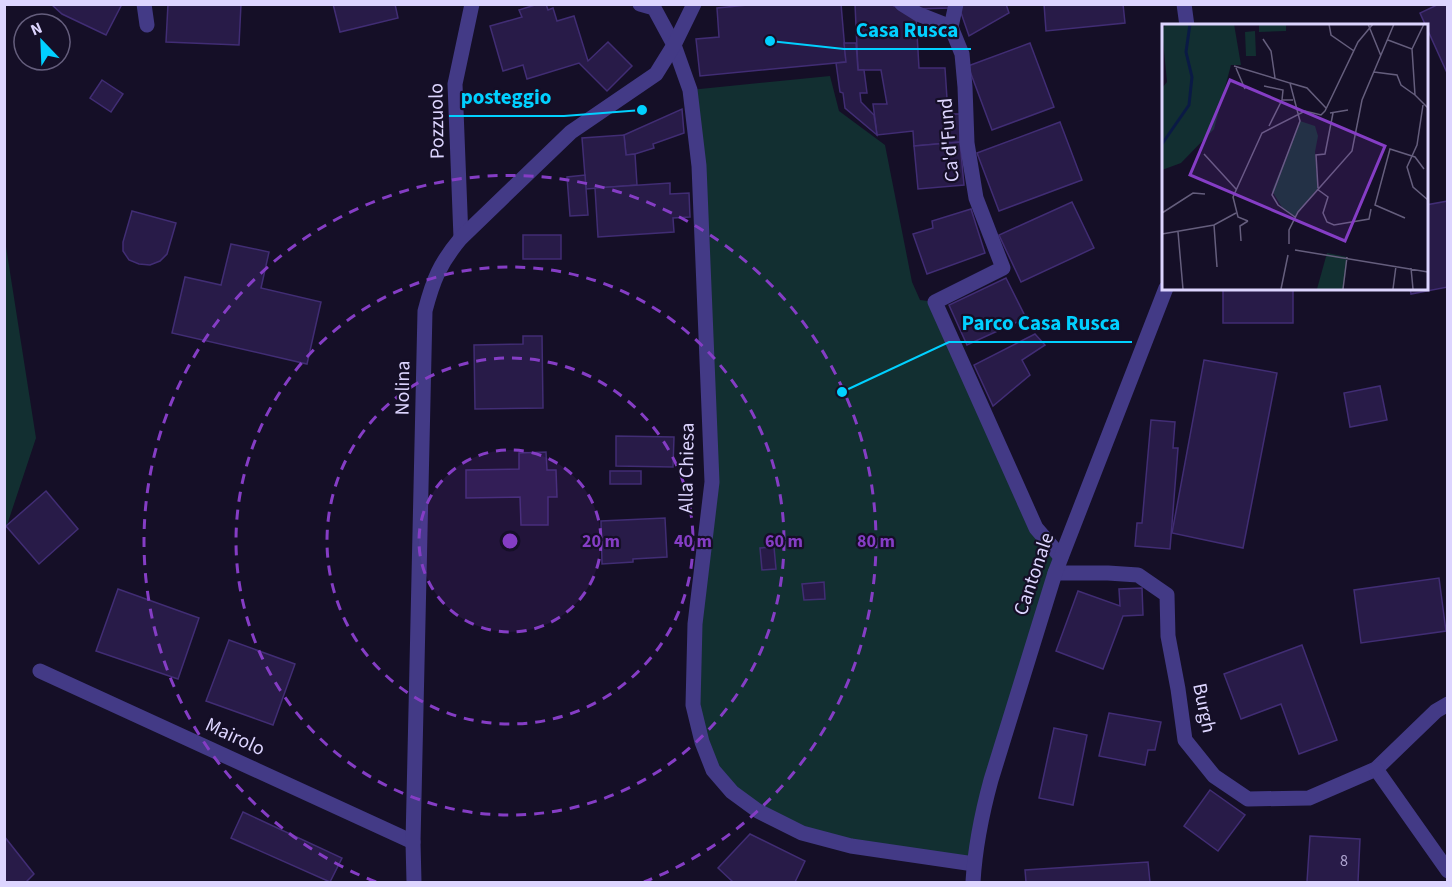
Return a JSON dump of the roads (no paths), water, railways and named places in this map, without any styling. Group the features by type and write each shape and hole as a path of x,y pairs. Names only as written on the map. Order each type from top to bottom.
{"street":[{"path":"144,4 147,25"},
{"name":"Pozzuolo","path":"461,238 455,84 472,4"},
{"name":"Alla Chiesa","path":"640,4 654,8 674,45 690,90 699,166 712,482 694,636 693,705 702,742 713,770 732,792 758,811 802,833 851,846 974,864"},
{"name":"Nolina","path":"414,882 413,842 426,311 431,288 449,252 461,238 571,132 656,74 674,45 694,4"},
{"path":"902,4 918,14 951,27 956,4"},
{"path":"1184,4 1187,24"},
{"name":"Ca'd'Fund","path":"951,27 962,54 967,142 976,198 1003,268 934,302 1036,528 1061,557"},
{"name":"Cantonale","path":"973,882 982,813 1055,573 1165,290"},
{"name":"Burgh","path":"1055,573 1138,575 1167,595 1168,636 1185,740 1214,776 1248,799 1309,798 1376,769 1436,711 1448,705"},
{"name":"Mairolo","path":"40,671 413,842"},
{"path":"1376,769 1448,871"}],"place":[{"name":"Casa Rusca","path":"770,41"},
{"name":"posteggio","path":"642,110"},
{"name":"Parco Casa Rusca","path":"842,392"}]}
